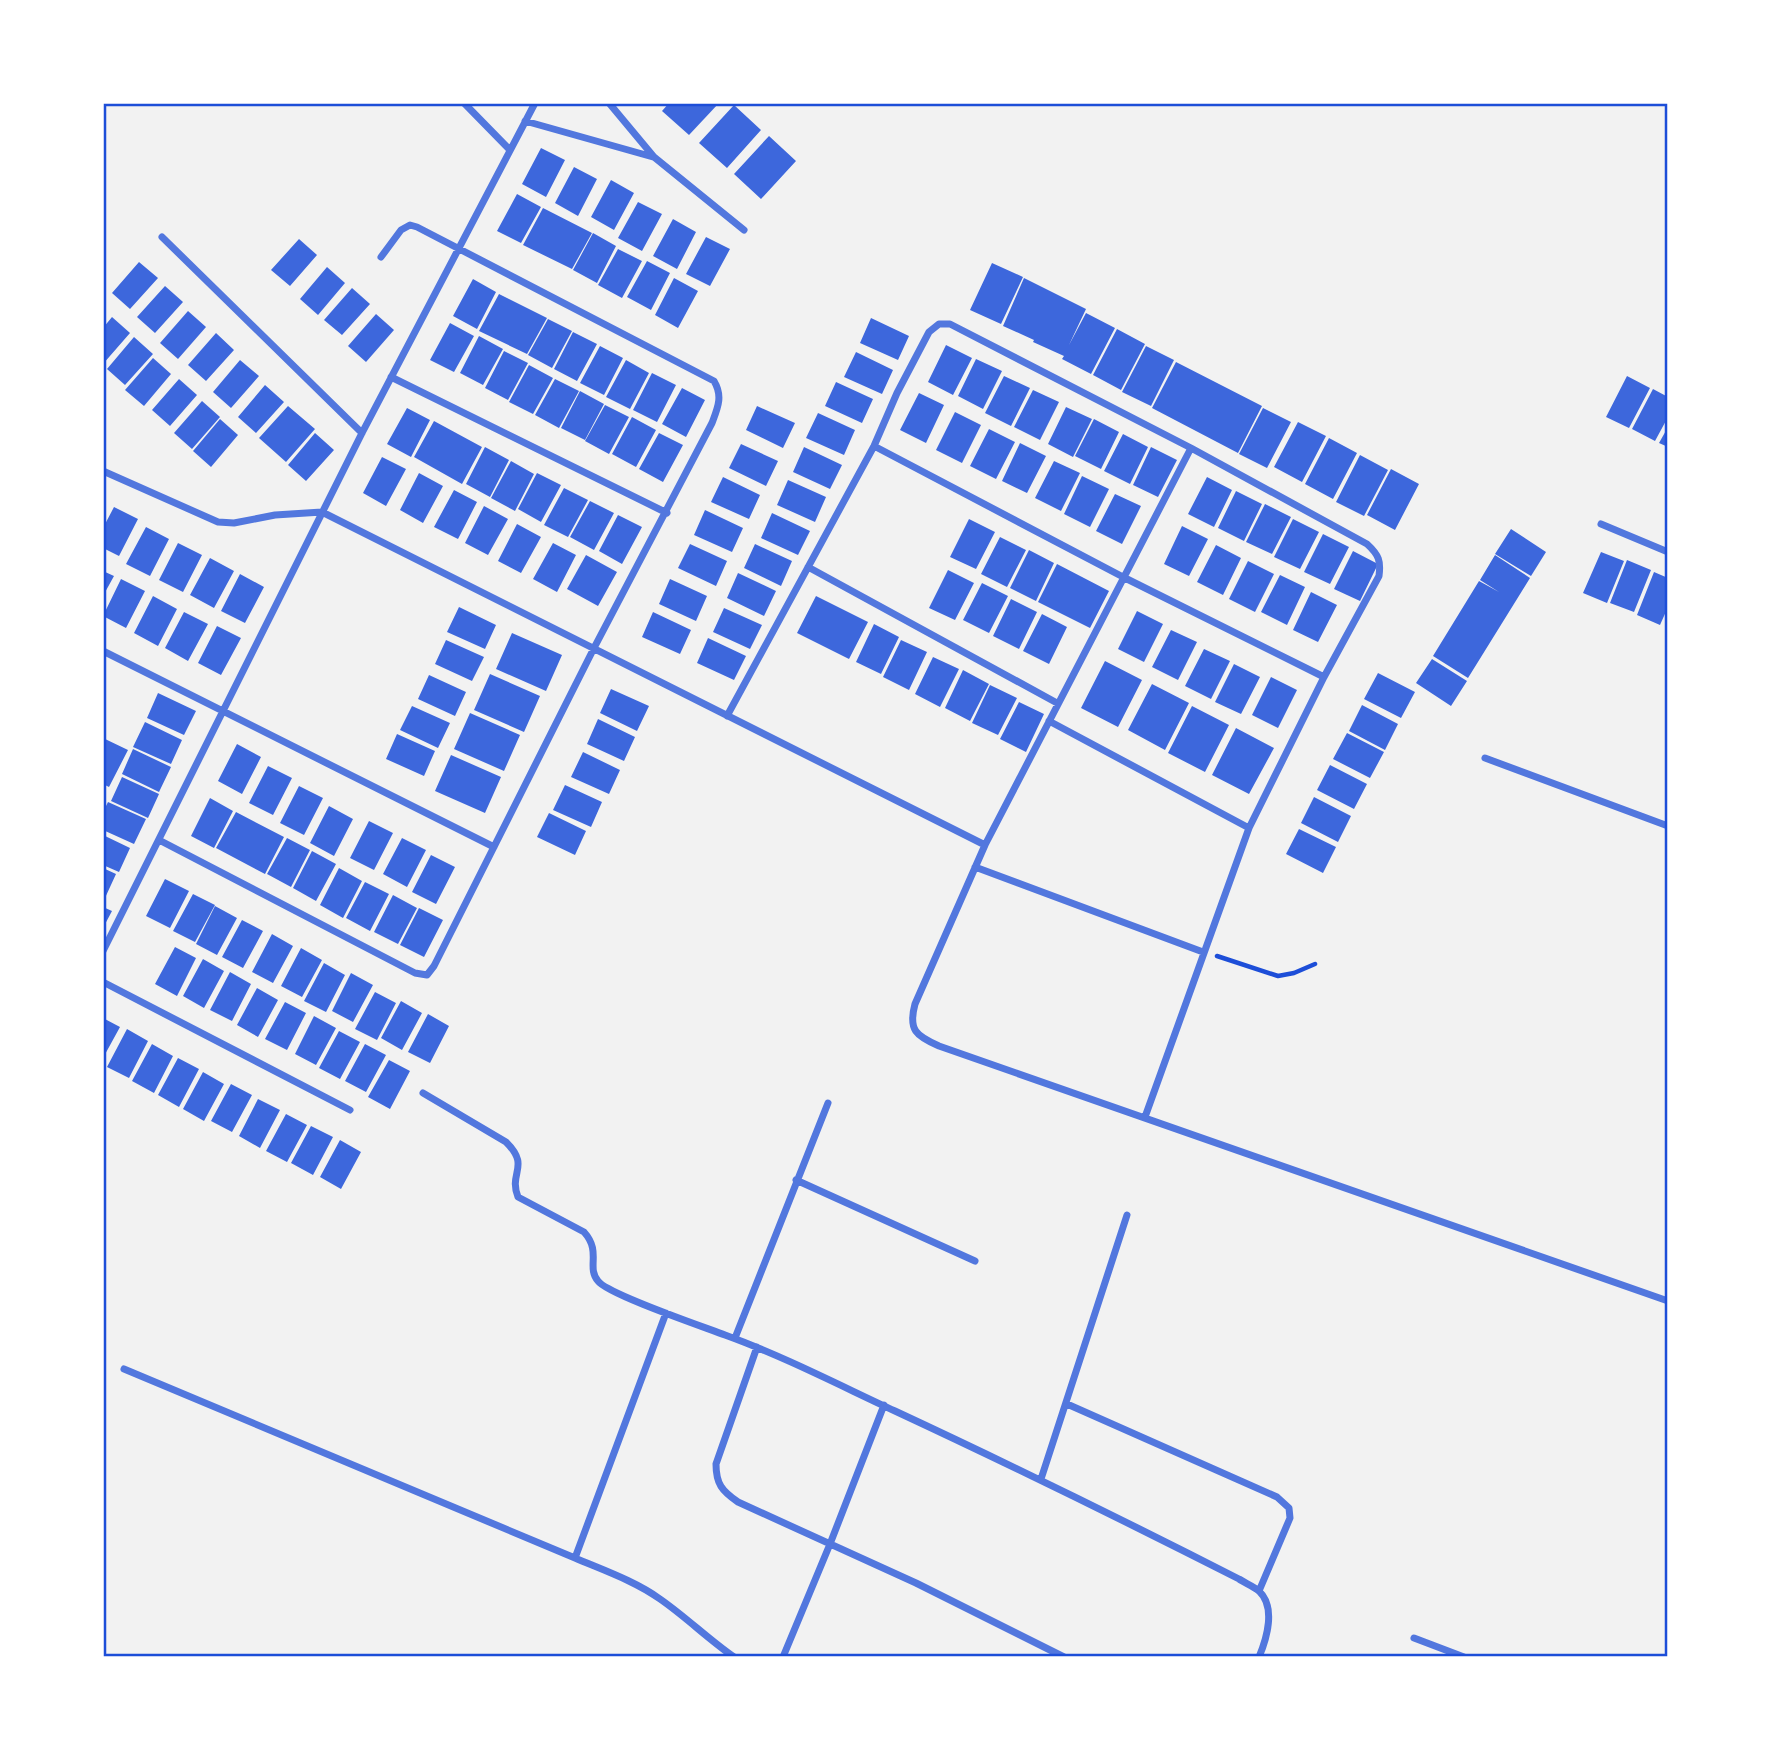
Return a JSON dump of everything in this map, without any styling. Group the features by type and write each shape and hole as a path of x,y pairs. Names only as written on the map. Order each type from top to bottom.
{"street":[{"path":"464,103 509,149"},
{"path":"103,951 362,433 535,103"},
{"path":"609,103 654,157 744,229"},
{"path":"524,121 654,157"},
{"path":"159,840 415,973 427,975 712,423 720,401 719,390 714,381 417,227 410,225 401,230 381,257"},
{"path":"162,237 362,433"},
{"path":"727,716 874,446 897,393 929,332 939,324 950,324 1191,447 1376,551 1381,562 1379,576 1324,677 1249,828 1145,1116"},
{"path":"391,377 667,513"},
{"path":"874,446 1125,578 1324,677"},
{"path":"1191,447 985,845 915,1004 911,1018 914,1031 924,1040 939,1046 1668,1301"},
{"path":"103,471 218,522 234,523 322,512 985,845"},
{"path":"1601,524 1668,552"},
{"path":"808,567 1057,703"},
{"path":"103,651 494,846"},
{"path":"1049,721 1249,828"},
{"path":"1485,758 1668,826"},
{"path":"975,867 1203,951"},
{"path":"103,982 350,1110"},
{"path":"423,1093 506,1142 516,1152 520,1161 514,1187 518,1197 584,1232 591,1240 595,1252 593,1271 598,1282 666,1313 757,1347 884,1405 1041,1479 1239,1579 1259,1591 1267,1603 1268,1623 1259,1657"},
{"path":"734,1338 828,1103"},
{"path":"796,1180 975,1261"},
{"path":"1041,1479 1127,1215"},
{"path":"575,1558 666,1313"},
{"path":"757,1347 716,1464 716,1480 725,1492 738,1502 1064,1657"},
{"path":"124,1369 575,1558 659,1598 734,1657"},
{"path":"1067,1404 1277,1497 1289,1508 1290,1518 1259,1591"},
{"path":"783,1657 831,1544 884,1405"},
{"path":"1414,1638 1464,1657"}],"path":[{"path":"1203,951 1278,976 1315,964"}],"building":[{"path":"669,103 719,103 689,135 662,111"},
{"path":"734,105 761,130 727,168 699,143"},
{"path":"769,136 796,161 761,199 734,174"},
{"path":"541,148 565,160 546,197 522,184"},
{"path":"574,167 597,179 578,216 555,203"},
{"path":"611,180 634,193 614,230 591,217"},
{"path":"517,194 541,207 521,243 497,231"},
{"path":"638,202 662,214 642,251 618,238"},
{"path":"543,208 592,233 572,269 523,245"},
{"path":"673,219 696,232 677,269 653,256"},
{"path":"593,233 616,246 597,283 573,270"},
{"path":"706,237 730,249 710,286 686,274"},
{"path":"299,239 317,255 290,286 271,270"},
{"path":"618,249 642,261 622,298 598,285"},
{"path":"647,261 670,273 651,310 627,297"},
{"path":"139,262 158,278 130,309 112,293"},
{"path":"992,263 1023,277 1001,324 970,310"},
{"path":"327,267 345,283 318,315 300,299"},
{"path":"674,278 698,291 678,328 655,315"},
{"path":"1024,278 1086,309 1069,345 1086,313 1115,328 1091,374 1062,359 1064,356 1003,326"},
{"path":"473,279 496,292 477,329 453,316"},
{"path":"165,286 183,302 155,333 137,317"},
{"path":"352,288 370,304 342,335 324,320"},
{"path":"499,294 547,318 527,354 479,331"},
{"path":"188,311 206,327 178,359 160,343"},
{"path":"376,314 394,330 366,362 348,346"},
{"path":"112,317 130,333 103,364 103,328"},
{"path":"871,318 909,336 898,360 860,343"},
{"path":"548,319 572,331 552,368 528,355"},
{"path":"450,323 474,336 454,372 430,360"},
{"path":"1117,329 1145,344 1121,390 1093,375"},
{"path":"573,332 597,344 577,381 554,369"},
{"path":"216,333 234,350 206,381 188,365"},
{"path":"479,336 503,349 483,385 460,373"},
{"path":"134,337 153,354 125,385 107,369"},
{"path":"946,345 972,358 953,395 928,382"},
{"path":"600,346 623,358 604,395 580,383"},
{"path":"1146,346 1174,360 1151,406 1122,392"},
{"path":"504,351 528,363 508,400 485,388"},
{"path":"856,352 893,370 882,394 844,377"},
{"path":"153,358 171,374 144,406 125,390"},
{"path":"976,359 1002,371 983,409 958,396"},
{"path":"240,360 259,376 231,408 213,392"},
{"path":"626,360 649,373 630,409 606,397"},
{"path":"1176,362 1262,406 1238,453 1152,408"},
{"path":"529,365 553,378 533,414 509,402"},
{"path":"652,373 676,385 657,422 633,410"},
{"path":"1004,376 1030,388 1011,426 985,413"},
{"path":"1627,376 1650,388 1629,428 1606,417"},
{"path":"179,379 197,395 170,426 152,410"},
{"path":"555,379 579,391 559,428 535,415"},
{"path":"836,382 873,399 862,423 825,406"},
{"path":"265,385 284,402 256,433 238,417"},
{"path":"682,388 705,400 686,437 662,424"},
{"path":"1653,389 1668,397 1668,417 1655,441 1632,429"},
{"path":"1033,390 1059,402 1040,440 1014,427"},
{"path":"580,391 604,404 585,440 561,428"},
{"path":"919,393 944,405 926,443 900,430"},
{"path":"202,401 220,417 192,449 174,433"},
{"path":"605,405 629,417 609,454 585,441"},
{"path":"288,406 315,429 286,462 259,438"},
{"path":"757,406 795,423 783,448 746,430"},
{"path":"1066,407 1092,419 1073,457 1048,444"},
{"path":"407,408 430,420 411,457 387,444"},
{"path":"1263,408 1291,422 1267,468 1239,454"},
{"path":"955,412 981,425 962,463 936,450"},
{"path":"818,413 855,430 844,455 806,438"},
{"path":"632,417 656,430 636,467 612,454"},
{"path":"220,419 238,435 211,467 193,451"},
{"path":"1094,419 1119,432 1101,469 1075,456"},
{"path":"434,421 482,447 462,484 414,457"},
{"path":"1298,422 1326,436 1302,482 1274,467"},
{"path":"1668,427 1668,447 1659,443"},
{"path":"989,429 1015,442 996,479 970,466"},
{"path":"315,433 334,450 306,481 288,465"},
{"path":"659,433 683,445 663,482 639,469"},
{"path":"1123,434 1148,447 1130,484 1104,471"},
{"path":"1329,438 1357,453 1333,499 1305,484"},
{"path":"1020,443 1046,456 1027,493 1002,481"},
{"path":"741,444 778,461 766,486 729,468"},
{"path":"485,447 509,460 490,497 466,484"},
{"path":"804,447 842,465 830,489 793,472"},
{"path":"1151,447 1177,460 1158,497 1133,485"},
{"path":"1360,455 1388,470 1364,516 1336,502"},
{"path":"382,457 406,469 386,506 363,493"},
{"path":"511,461 534,474 515,511 491,498"},
{"path":"1054,461 1080,473 1061,511 1035,498"},
{"path":"1391,469 1419,484 1395,530 1367,515"},
{"path":"419,473 443,486 423,523 400,510"},
{"path":"537,473 561,485 541,522 518,509"},
{"path":"1082,476 1109,489 1090,527 1064,514"},
{"path":"723,477 760,495 749,519 711,502"},
{"path":"1207,477 1232,490 1214,527 1188,514"},
{"path":"788,480 826,497 815,522 777,505"},
{"path":"564,488 588,500 568,537 544,525"},
{"path":"454,490 477,502 458,539 434,527"},
{"path":"1236,491 1262,504 1244,541 1218,528"},
{"path":"1115,494 1141,506 1122,544 1096,531"},
{"path":"590,501 614,513 594,550 570,537"},
{"path":"1265,504 1291,517 1272,554 1246,542"},
{"path":"484,506 508,519 488,555 465,543"},
{"path":"114,507 138,519 119,556 103,548 103,528"},
{"path":"705,510 743,528 732,552 694,535"},
{"path":"772,513 810,531 798,555 761,538"},
{"path":"618,515 642,527 622,564 599,551"},
{"path":"969,519 995,532 976,569 950,557"},
{"path":"1293,519 1319,532 1300,569 1274,557"},
{"path":"517,524 541,537 521,573 498,561"},
{"path":"1182,526 1208,539 1189,576 1164,564"},
{"path":"146,527 169,539 150,576 126,564"},
{"path":"1511,529 1546,552 1531,576 1495,554"},
{"path":"1323,534 1349,547 1330,584 1304,572"},
{"path":"1000,537 1026,550 1007,587 981,574"},
{"path":"178,543 202,555 183,592 159,580"},
{"path":"553,543 576,555 557,592 533,579"},
{"path":"690,544 727,561 716,586 678,568"},
{"path":"755,544 792,561 781,586 744,568"},
{"path":"1216,545 1241,558 1223,595 1197,582"},
{"path":"1029,550 1054,563 1036,601 1010,588"},
{"path":"1353,551 1378,564 1360,601 1334,589"},
{"path":"1601,552 1624,561 1607,603 1583,593"},
{"path":"586,555 617,572 598,606 567,589"},
{"path":"1495,555 1530,578 1468,678 1433,656 1479,581 1499,592 1480,580"},
{"path":"210,558 234,571 214,608 190,595"},
{"path":"1627,560 1651,570 1634,612 1610,603"},
{"path":"1248,561 1274,574 1255,612 1229,599"},
{"path":"1057,564 1109,591 1090,628 1038,602"},
{"path":"948,570 974,583 955,620 929,608"},
{"path":"103,571 114,576 103,596"},
{"path":"1654,572 1668,578 1668,607 1660,625 1637,615"},
{"path":"738,573 776,591 764,616 727,598"},
{"path":"240,574 264,587 245,623 221,611"},
{"path":"1280,575 1305,587 1287,625 1261,612"},
{"path":"121,579 145,591 126,628 103,616"},
{"path":"670,579 707,596 696,621 659,604"},
{"path":"982,583 1008,596 989,633 963,620"},
{"path":"1311,592 1337,605 1318,642 1293,630"},
{"path":"153,596 177,609 158,646 134,633"},
{"path":"816,596 868,622 849,659 797,633"},
{"path":"1011,599 1037,612 1019,649 993,636"},
{"path":"459,607 496,625 485,649 447,632"},
{"path":"724,608 762,625 750,649 713,632"},
{"path":"1137,611 1163,624 1144,662 1118,649"},
{"path":"184,612 208,624 188,661 165,648"},
{"path":"653,612 691,630 680,654 642,637"},
{"path":"1042,614 1067,627 1049,664 1023,651"},
{"path":"874,624 899,637 881,674 856,662"},
{"path":"217,626 241,638 221,675 198,663"},
{"path":"1171,630 1197,642 1178,680 1152,667"},
{"path":"512,633 562,655 546,691 496,669"},
{"path":"708,638 746,656 734,680 697,663"},
{"path":"446,640 484,657 472,681 435,664"},
{"path":"901,640 927,652 909,690 883,677"},
{"path":"1204,649 1230,661 1211,699 1185,686"},
{"path":"933,657 959,669 940,707 915,694"},
{"path":"1432,659 1467,681 1451,706 1416,683"},
{"path":"1105,661 1142,680 1118,727 1081,708"},
{"path":"1234,664 1260,677 1241,714 1215,702"},
{"path":"963,670 989,684 970,721 945,708"},
{"path":"1378,673 1415,692 1401,718 1364,699"},
{"path":"490,674 540,696 524,732 474,710"},
{"path":"429,675 466,692 455,716 418,699"},
{"path":"1271,677 1297,690 1278,728 1252,715"},
{"path":"1152,684 1189,703 1165,750 1128,730"},
{"path":"990,685 1017,698 998,735 972,723"},
{"path":"611,689 649,706 637,731 600,713"},
{"path":"158,693 196,711 184,735 147,718"},
{"path":"1019,702 1044,714 1026,752 1000,739"},
{"path":"1362,705 1398,724 1385,750 1349,731"},
{"path":"412,706 450,723 438,748 400,730"},
{"path":"1192,706 1229,725 1205,772 1168,753"},
{"path":"470,713 520,735 504,771 454,749"},
{"path":"598,719 635,737 624,761 587,744"},
{"path":"145,722 182,740 171,764 133,747"},
{"path":"1236,728 1274,748 1249,794 1212,775"},
{"path":"1347,733 1384,752 1370,778 1333,759"},
{"path":"397,734 435,751 424,776 386,759"},
{"path":"103,738 128,750 109,787 103,784"},
{"path":"237,744 261,757 242,794 218,781"},
{"path":"133,749 171,767 159,792 122,774"},
{"path":"583,752 620,770 609,794 571,777"},
{"path":"451,755 501,777 485,813 435,791"},
{"path":"1330,765 1367,784 1354,809 1317,790"},
{"path":"268,766 292,778 273,815 249,803"},
{"path":"122,777 159,794 148,818 111,801"},
{"path":"565,785 602,802 591,827 553,810"},
{"path":"299,786 323,798 304,835 280,823"},
{"path":"1314,797 1351,816 1338,842 1301,823"},
{"path":"210,798 233,811 214,848 191,836"},
{"path":"108,802 146,819 134,844 103,830 103,812"},
{"path":"329,806 353,819 334,856 310,843"},
{"path":"236,812 284,837 265,874 216,848"},
{"path":"549,813 586,831 575,855 537,837"},
{"path":"369,821 393,833 374,870 350,858"},
{"path":"1299,829 1336,847 1323,873 1286,854"},
{"path":"103,835 130,848 119,872 103,865"},
{"path":"287,838 310,850 291,887 267,874"},
{"path":"402,838 426,850 407,887 383,874"},
{"path":"312,851 336,864 316,901 293,888"},
{"path":"431,855 455,867 436,904 412,892"},
{"path":"103,868 116,874 105,898 103,897"},
{"path":"339,868 362,881 343,918 320,905"},
{"path":"165,879 189,891 170,928 146,916"},
{"path":"365,882 389,894 370,931 346,918"},
{"path":"193,894 215,905 195,942 173,931"},
{"path":"393,895 417,908 398,944 374,932"},
{"path":"215,906 237,918 217,955 196,944"},
{"path":"103,907 112,911 103,928"},
{"path":"419,908 443,920 424,957 400,945"},
{"path":"242,920 263,931 243,968 222,957"},
{"path":"272,934 293,946 273,983 252,972"},
{"path":"175,947 196,958 177,996 155,984"},
{"path":"301,948 322,960 302,997 281,986"},
{"path":"203,959 224,971 204,1008 183,996"},
{"path":"324,963 345,975 326,1012 304,1001"},
{"path":"230,972 251,984 232,1021 210,1010"},
{"path":"351,973 373,985 353,1022 332,1011"},
{"path":"257,988 278,1000 258,1037 237,1025"},
{"path":"375,992 396,1003 377,1040 355,1029"},
{"path":"401,1001 422,1013 402,1050 381,1038"},
{"path":"285,1002 306,1013 287,1050 265,1039"},
{"path":"428,1014 449,1026 430,1063 408,1052"},
{"path":"314,1016 336,1028 316,1065 295,1054"},
{"path":"103,1018 120,1027 103,1058"},
{"path":"127,1029 148,1041 129,1078 107,1067"},
{"path":"339,1031 360,1042 340,1079 319,1068"},
{"path":"152,1044 173,1056 154,1093 132,1081"},
{"path":"365,1044 386,1055 366,1092 345,1081"},
{"path":"178,1058 199,1069 179,1107 158,1095"},
{"path":"389,1060 410,1071 390,1109 368,1097"},
{"path":"203,1072 224,1084 204,1121 183,1109"},
{"path":"231,1084 252,1095 232,1132 211,1121"},
{"path":"258,1099 280,1110 260,1148 239,1136"},
{"path":"286,1114 307,1125 287,1162 266,1151"},
{"path":"311,1126 333,1137 313,1175 291,1163"},
{"path":"340,1140 361,1152 341,1189 320,1177"}]}
